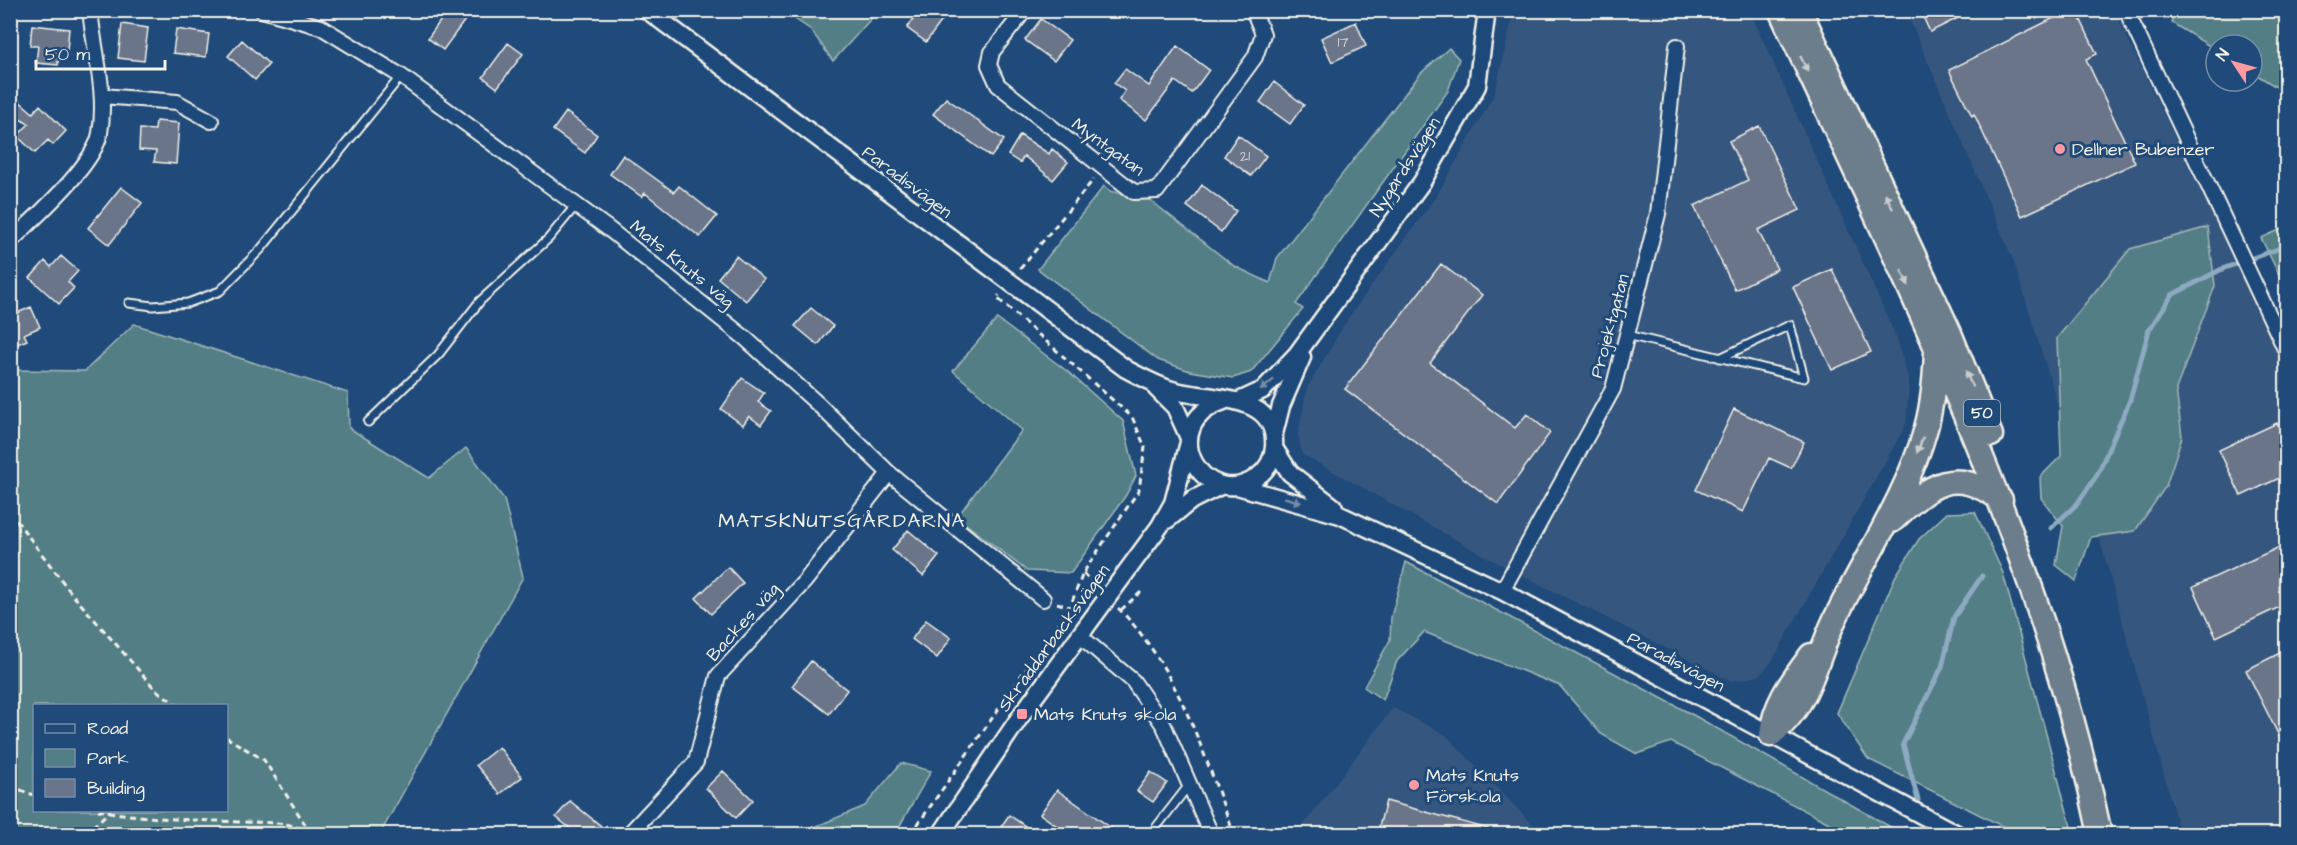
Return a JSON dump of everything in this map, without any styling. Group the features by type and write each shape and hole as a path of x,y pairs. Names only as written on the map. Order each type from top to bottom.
{"highway":[{"name":"50","path":"1780,10 1936,347 2001,500 2037,607 2089,780 2100,834"},
{"name":"50","path":"1800,10 1950,333 2014,495 2050,605 2100,776 2113,834"},
{"path":"1772,735 1798,709 1834,622 1884,528 1926,429 1934,386 1936,347"},
{"path":"1884,528 1919,497 1948,483 1967,481 2001,500"}],"street":[{"path":"10,242 82,168 100,135 102,96 90,10"},
{"name":"Mats Knuts väg","path":"262,10 321,27 401,76 576,205 745,338 889,473 1043,599"},
{"name":"Paradisvägen","path":"647,10 1008,283 1126,369 1172,390 1231,401"},
{"name":"Myntgatan","path":"1024,10 992,52 989,65 998,85 1134,192 1157,190 1255,57 1263,34 1253,10"},
{"name":"Nygårdsvägen","path":"1231,401 1263,390 1316,329 1422,182 1478,87 1487,10"},
{"path":"2126,10 2286,351"},
{"name":"Projektgatan","path":"1502,591 1613,389 1658,214 1677,46"},
{"path":"102,96 177,102 211,121"},
{"name":"Nygårdsvägen","path":"1274,441 1290,382 1316,329"},
{"name":"Paradisvägen","path":"1146,380 1175,407 1189,442"},
{"path":"1231,401 1261,412 1274,441 1270,462 1262,474 1251,482 1229,486 1209,480 1198,471 1191,459 1189,442 1200,414 1211,405 1231,401"},
{"name":"Paradisvägen","path":"1274,441 1290,473 1308,489 1374,530"},
{"name":"Skräddarbacksvägen","path":"941,834 1079,635 1160,526 1173,503 1189,442"},
{"name":"Backes väg","path":"629,834 696,762 718,676 805,581 889,473"},
{"name":"Paradisvägen","path":"1229,486 1314,506 1374,530 1502,591 1957,834"},
{"name":"Skräddarbacksvägen","path":"1160,526 1192,500 1229,486"},
{"path":"1079,635 1133,681 1164,726 1191,783 1211,834"}],"lane":[{"path":"129,303 153,306 188,303 220,291 261,249 401,76"},
{"path":"368,422 438,355 480,300 549,238 576,205"},
{"path":"1627,335 1720,358 1804,378 1790,325 1720,358"},
{"path":"1151,834 1191,783"}],"path":[{"path":"911,834 1070,607 1083,573 1139,490 1145,447 1132,417 997,298 1103,168"},
{"path":"10,512 72,594 156,690 177,704"},
{"path":"1121,610 1141,592"},
{"path":"1150,648 1187,711 1234,834"},
{"path":"228,739 264,760 312,834"},
{"path":"10,786 33,795"},
{"path":"85,834 110,812 242,822 282,822 299,826 312,834"}],"shaded area":[{"path":"1514,11 1750,11 1897,339 1909,382 1906,425 1771,663 1759,676 1731,681 1492,560 1302,454 1298,435 1307,388 1349,317 1437,195 1494,95"},
{"path":"1906,11 2114,11 2286,370 2286,834 2180,834 2106,561 2014,262"},
{"name":"Mats Knuts Förskola","path":"1393,708 1446,735 1542,834 1297,834"}],"green space":[{"path":"783,11 878,11 833,61 811,30"},
{"path":"2171,11 2286,11 2286,93 2264,79 2264,33 2204,33 2204,43 2172,23"},
{"path":"1449,48 1459,59 1448,91 1296,304 1303,309 1251,372 1233,378 1190,371 1158,360 1038,269 1104,186 1110,191 1150,200 1234,266 1270,283 1277,258 1421,73"},
{"path":"2208,227 2215,286 2176,389 2182,437 2166,486 2135,531 2091,537 2076,581 2056,565 2063,526 2041,498 2040,477 2061,456 2057,338 2130,249"},
{"path":"2286,227 2286,289 2261,238"},
{"path":"997,319 1067,371 1123,421 1136,476 1126,495 1071,573 1027,571 957,517 1022,430 953,371"},
{"path":"134,324 348,393 349,428 429,478 466,448 504,499 523,577 380,834 11,834 11,370 85,371"},
{"path":"1975,512 2003,573 2073,834 2018,834 1868,759 1837,713 1895,577 1919,539 1947,513"},
{"path":"1406,562 1695,716 1903,834 1834,834 1833,825 1671,742 1637,754 1601,734 1560,686 1424,632 1397,661 1383,700 1364,687 1390,640 1391,617"},
{"path":"901,763 931,771 895,834 798,834 865,806"}],"building":[{"path":"448,10 465,20 443,50 428,38"},
{"path":"920,10 950,10 926,42 907,28"},
{"path":"1920,10 1974,10 1930,32"},
{"path":"2070,10 2076,10 2097,54 2086,59 2135,163 2022,216 1974,114 1972,116 1949,70"},
{"path":"1041,19 1070,40 1054,61 1025,40"},
{"path":"1356,22 1366,46 1332,62 1321,38"},
{"path":"122,24 148,28 144,61 118,58"},
{"path":"32,25 69,29 67,51 59,50 58,65 36,63 38,46 30,46"},
{"path":"176,29 209,34 206,57 173,53"},
{"path":"242,40 269,64 255,80 228,56"},
{"path":"508,43 523,54 497,88 483,77"},
{"path":"1177,46 1209,70 1192,93 1175,81 1146,120 1119,100 1125,91 1114,83 1125,69 1149,86"},
{"path":"1274,82 1304,105 1290,124 1260,102"},
{"path":"10,93 33,113 40,105 66,131 53,145 48,140 35,153 17,136 29,124 10,114"},
{"path":"946,98 1004,140 991,157 933,114"},
{"path":"566,112 597,135 585,153 553,130"},
{"path":"156,121 179,123 176,164 154,162 156,151 139,150 140,129 155,130"},
{"path":"1759,126 1800,210 1758,230 1777,269 1735,290 1694,206 1748,180 1729,141"},
{"path":"1020,135 1049,154 1052,149 1068,162 1053,180 1024,156 1020,163 1008,155"},
{"path":"1238,135 1266,156 1251,176 1224,156"},
{"path":"623,155 674,192 679,186 717,216 700,237 645,193 642,197 610,174"},
{"path":"1202,185 1236,211 1221,232 1187,206"},
{"path":"121,187 142,203 109,245 88,228"},
{"path":"61,256 78,271 68,282 74,288 59,304 30,278 45,261 51,267"},
{"path":"736,256 764,279 746,301 718,278"},
{"path":"1441,264 1482,295 1430,363 1515,428 1527,414 1550,433 1498,504 1345,389"},
{"path":"1832,269 1871,352 1832,370 1793,287"},
{"path":"10,303 15,314 31,307 40,327 24,334 27,340 10,347"},
{"path":"811,308 833,326 818,345 795,326"},
{"path":"742,378 764,393 758,402 771,411 761,425 749,416 743,425 721,409"},
{"path":"1734,409 1804,442 1791,468 1769,458 1743,512 1696,490"},
{"path":"2277,423 2286,442 2286,475 2241,496 2219,450"},
{"path":"908,530 939,556 923,576 892,550"},
{"path":"2286,544 2286,604 2216,637 2193,587"},
{"path":"728,567 743,583 711,614 696,598"},
{"path":"926,620 951,638 937,658 912,639"},
{"path":"2286,650 2286,750 2246,670"},
{"path":"811,661 847,690 829,714 792,686"},
{"path":"499,747 522,777 500,794 476,765"},
{"path":"723,771 753,800 736,818 706,788"},
{"path":"1151,772 1167,783 1153,802 1137,791"},
{"path":"1057,790 1120,834 1069,834 1040,814"},
{"path":"570,801 601,826 595,834 577,834 556,817"},
{"path":"1386,801 1492,830 1491,834 1377,834"},
{"path":"1009,815 1037,834 996,834"}],"waterway":[{"path":"2051,528 2078,503 2098,473 2130,400 2149,330 2172,295 2222,269 2286,246"},
{"path":"1918,800 1903,744 1942,667 1954,617 1982,576"},
{"path":"1905,834 1906,828"}],"place":[{"name":"Dellner Bubenzer","path":"2060,149"},
{"name":"Mats Knuts skola","path":"1022,714"},
{"name":"Mats Knuts Förskola","path":"1414,785"}],"district":[{"name":"MATSKNUTSGÅRDARNA","path":"842,521"}]}
